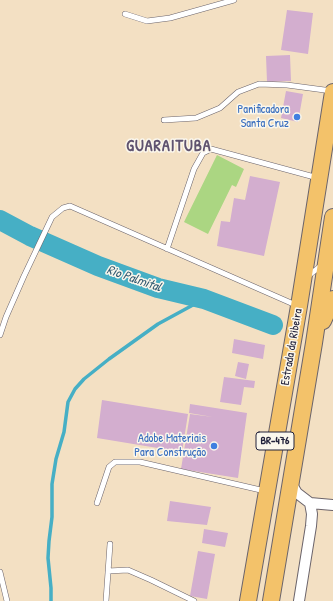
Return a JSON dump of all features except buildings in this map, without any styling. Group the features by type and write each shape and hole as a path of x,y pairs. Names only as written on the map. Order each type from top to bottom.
{"main road":[{"name":"Estrada da Ribeira","path":"248,601 299,306 333,91"},
{"name":"Estrada da Ribeira","path":"271,601 314,343 330,260 333,217"},
{"path":"312,225 331,236"},
{"path":"314,343 333,299"}],"street":[{"path":"291,483 297,493 310,503 333,505"},
{"path":"299,601 311,526 312,514 310,503"}],"lane":[{"path":"125,14 147,21 155,20 170,18 234,0"},
{"path":"164,120 196,118 220,108 238,92 259,84 287,85 333,91"},
{"path":"167,249 194,169 203,153 211,150 319,178"},
{"path":"0,335 6,317 52,217 63,208 70,206 299,306"},
{"path":"303,281 330,260"},
{"path":"97,503 109,468 115,462 140,462 266,491"},
{"path":"106,601 110,544"},
{"path":"108,571 128,570 194,601"},
{"path":"0,572 7,601"}],"green space":[{"path":"217,155 244,169 236,187 232,185 208,234 184,222"}],"waterway":[{"name":"Rio Palmital","path":"0,220 30,236 98,266 158,288 204,299 273,325"},
{"path":"51,601 48,558 52,517 52,484 56,459 64,432 68,402 75,389 84,379 109,359 158,324 204,299"}],"place":[{"name":"Panificadora Santa Cruz","path":"297,117"},
{"name":"Adobe Materiais Para Construção","path":"214,446"}],"district":[{"name":"GUARAITUBA","path":"169,147"}]}
